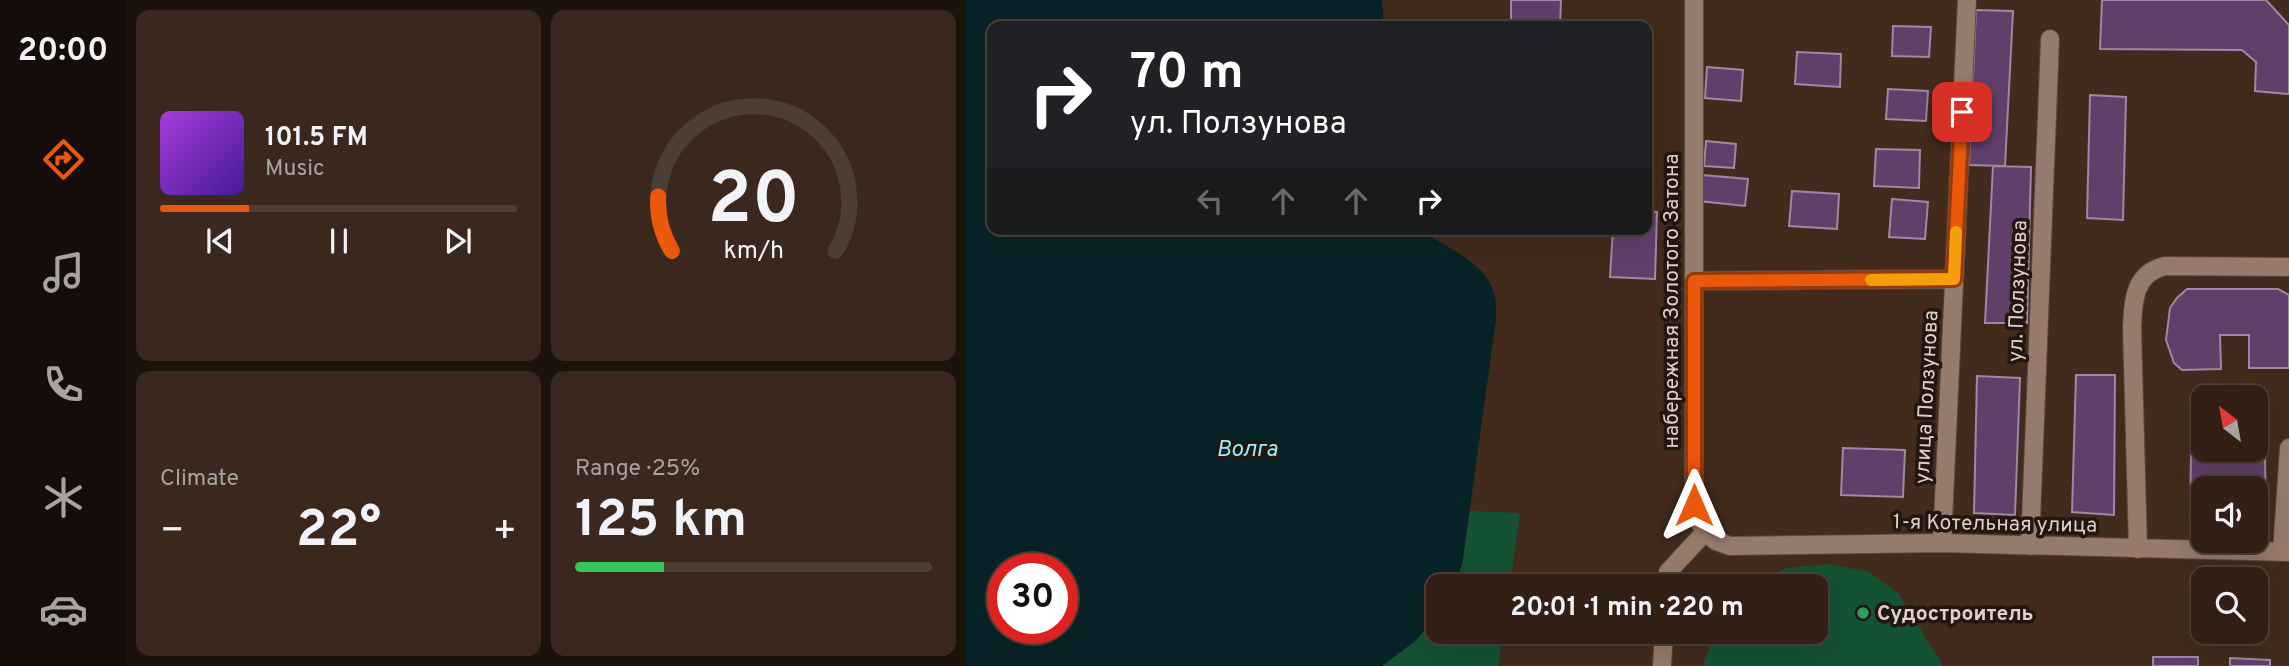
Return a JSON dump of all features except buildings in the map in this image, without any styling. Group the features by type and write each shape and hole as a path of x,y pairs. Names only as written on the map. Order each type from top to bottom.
{"street":[{"name":"набережная Золотого Затона","path":"1694,0 1694,505 1705,532"},
{"name":"улица Ползунова","path":"1942,543 1967,0"},
{"name":"ул. Ползунова","path":"2030,546 2050,39"},
{"path":"2138,549 2132,327 2136,289 2144,276 2155,268 2165,266 2289,267"},
{"path":"1694,281 1954,279"},
{"path":"2286,552 2289,448"},
{"path":"1668,574 1705,532"},
{"name":"1-я Котельная улица","path":"1705,532 1716,541 1730,546 1942,543 2286,552"},
{"path":"1662,666 1663,644"}],"green space":[{"path":"1470,511 1520,513 1512,574 1459,574"},
{"name":"Судостроитель","path":"1829,564 1869,572 1899,594 1943,666 1703,666 1710,644 1828,644 1828,574 1774,574 1786,568"},
{"path":"1426,629 1426,644 1501,644 1498,666 1382,666 1415,641"}],"water":[{"name":"Волга","path":"966,0 1382,0 1384,21 987,21 987,235 1430,235 1463,256 1482,272 1494,293 1496,320 1462,565 1459,574 1426,574 1426,629 1415,641 1382,666 966,666"}],"slow traffic":[{"path":"1871,280 1954,279 1956,232"}],"place":[{"name":"Судостроитель","path":"1863,613"}],"route":[{"path":"1694,505 1694,281 1954,279 1962,112"}]}
